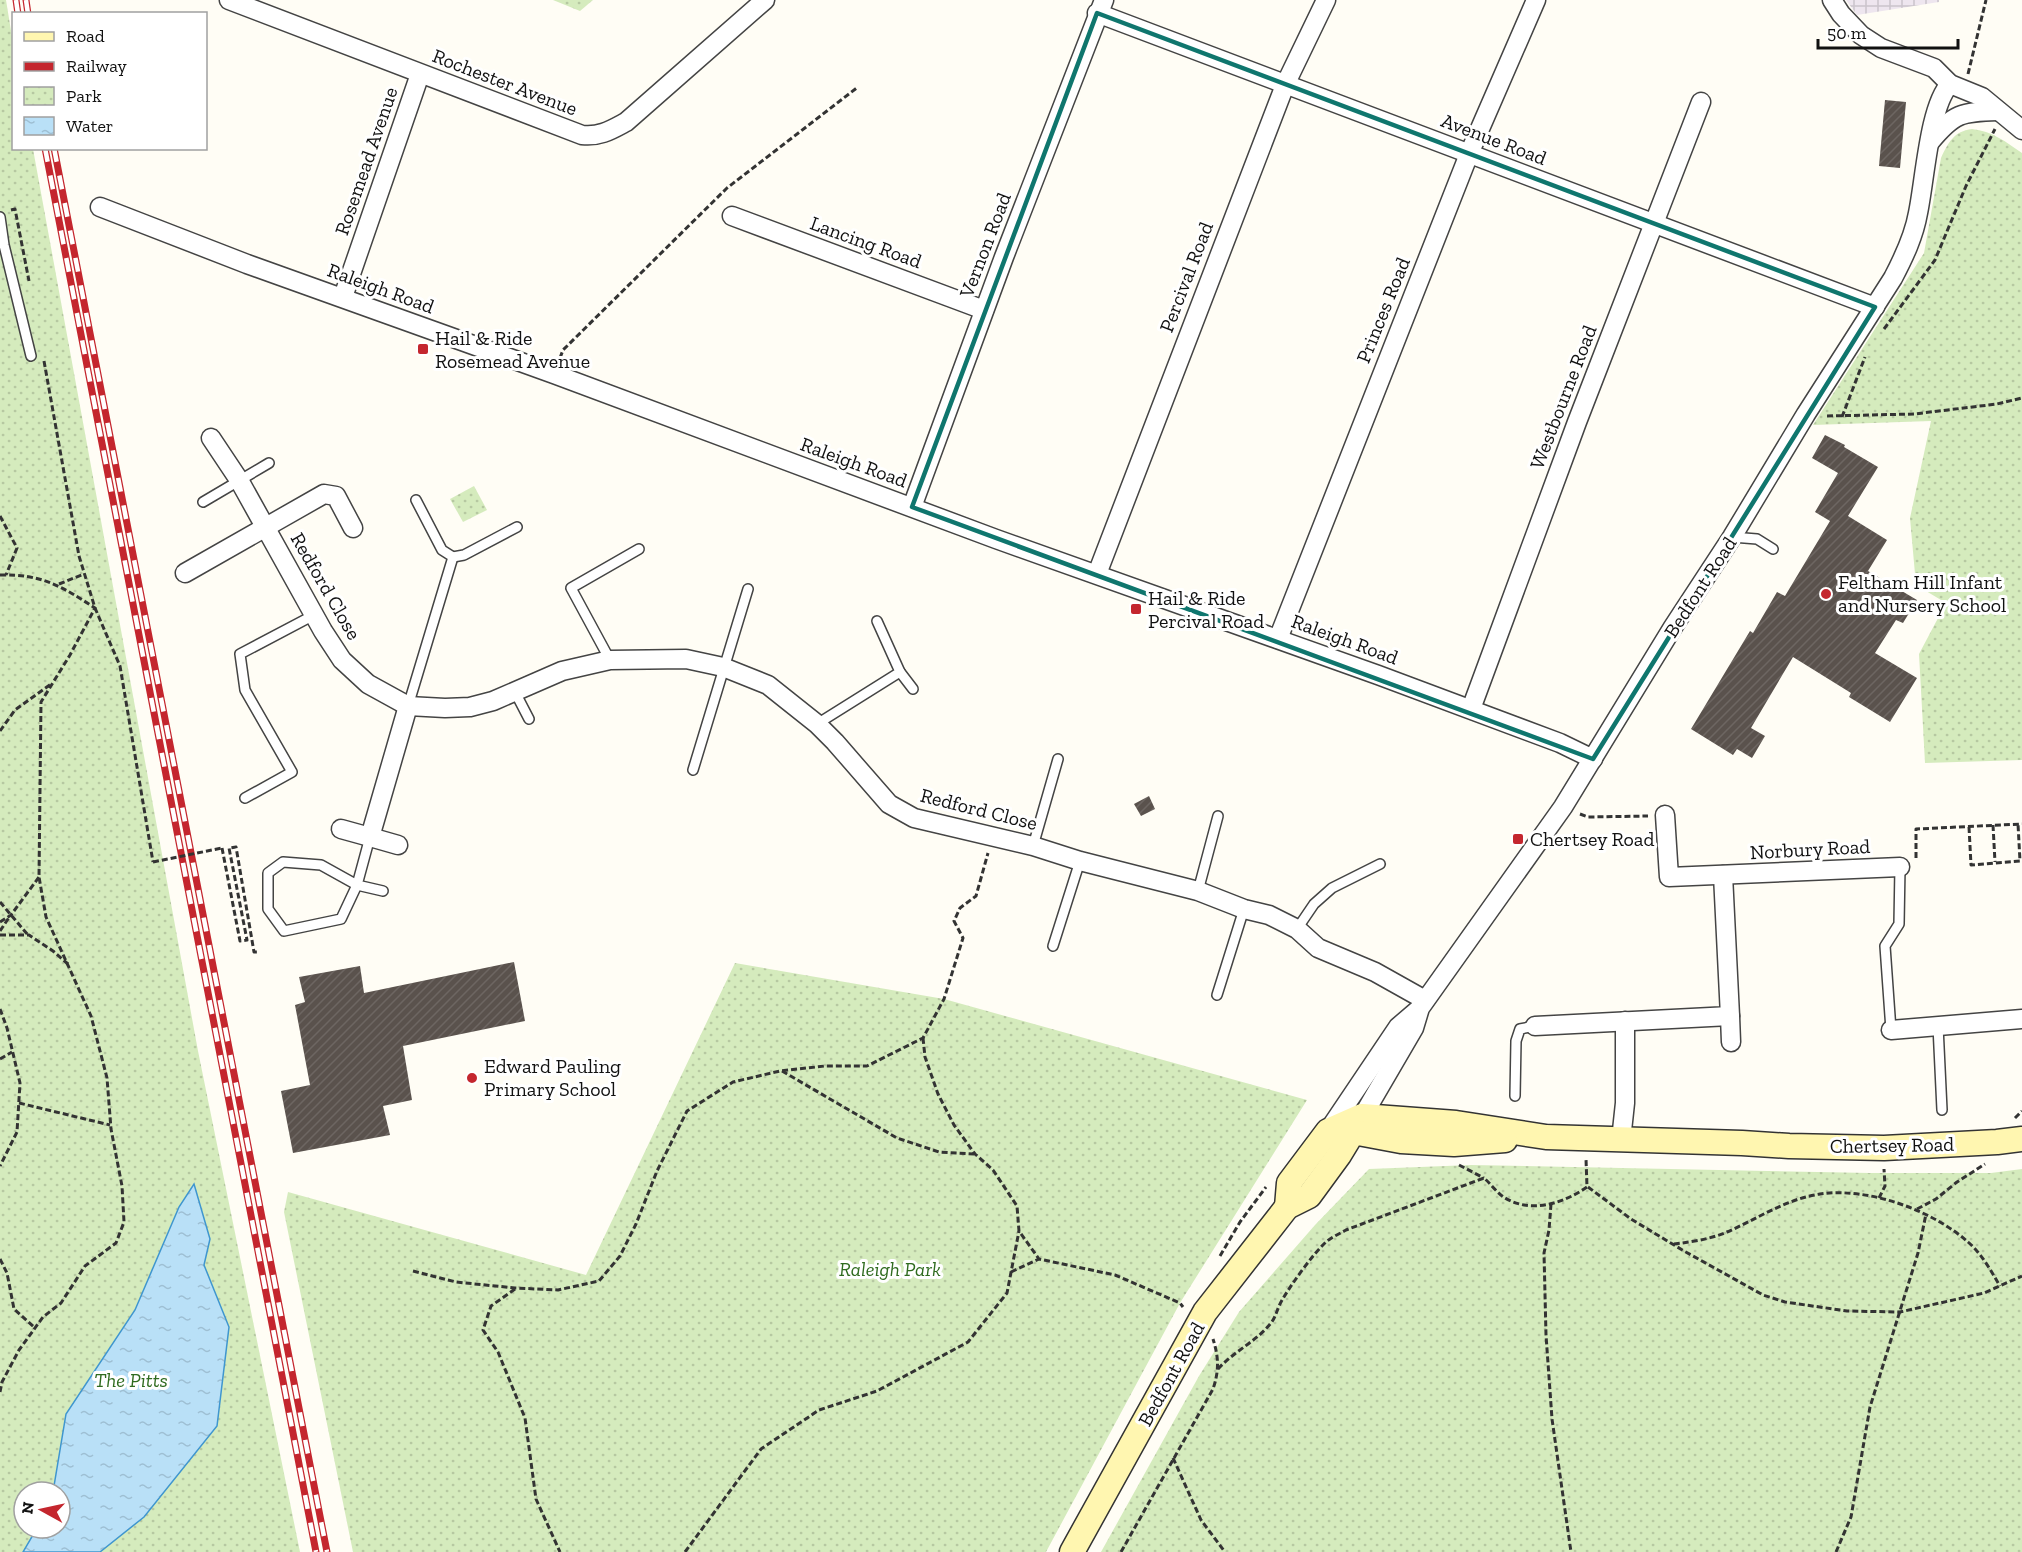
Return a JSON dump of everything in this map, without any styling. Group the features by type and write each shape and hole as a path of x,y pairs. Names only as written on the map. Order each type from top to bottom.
{"street":[{"name":"Rochester Avenue","path":"229,0 582,135 603,134 626,122 765,0"},
{"name":"Percival Road","path":"1096,574 1285,85 1326,0"},
{"name":"Princes Road","path":"1278,639 1469,154 1536,0"},
{"path":"1832,0 1841,14 1861,35 1881,48 1934,68 1956,86 1982,98 2022,130"},
{"name":"Avenue Road","path":"1100,7 1285,85 1875,307"},
{"name":"Vernon Road","path":"912,507 984,310 1100,7"},
{"name":"Rosemead Avenue","path":"343,297 420,74"},
{"name":"Bedfont Road","path":"1072,1552 1205,1312 1287,1207 1309,1196 1348,1121 1414,1029 1423,1004 1563,807 1673,627 1732,537 1806,414 1893,278 1911,240 1918,216 1940,97 1956,86"},
{"name":"Westbourne Road","path":"1471,710 1653,223 1701,102"},
{"path":"1930,142 1944,125 1958,115 1972,112 2000,113"},
{"name":"Raleigh Road","path":"100,207 248,264 554,374 845,484 1471,710 1560,743 1593,759"},
{"name":"Lancing Road","path":"732,216 984,310"},
{"name":"Redford Close","path":"211,438 239,480 314,615 342,660 368,684 408,706 446,708 493,701 562,671 610,660 686,659 723,667 768,685 817,724 835,742 885,805 914,818 1033,846 1080,861 1198,891 1244,909 1269,915 1297,928 1318,948 1376,972 1423,1004"},
{"name":"Redford Close","path":"185,573 324,494 336,496 353,528"},
{"path":"370,837 408,706"},
{"name":"Norbury Road","path":"1665,816 1669,877 1900,867"},
{"path":"341,830 398,845"},
{"path":"1723,875 1731,1042"},
{"path":"1535,1026 1730,1016"},
{"path":"1891,1030 2022,1018"},
{"path":"1621,1140 1625,1103 1625,1022"},
{"name":"Chertsey Road","path":"1348,1121 1401,1141 1454,1144 1546,1137 1884,1148 1997,1142 2019,1129"}],"lane":[{"path":"4,214 4,245 31,356"},
{"path":"203,502 269,464"},
{"path":"416,500 442,550 453,557 464,555 517,527"},
{"path":"1732,537 1757,539 1773,549"},
{"path":"610,660 571,588 639,549"},
{"path":"408,706 453,557"},
{"path":"693,770 748,589"},
{"path":"245,798 292,772 245,690 240,654 314,615"},
{"path":"877,621 900,672 913,689"},
{"path":"817,724 900,672"},
{"path":"515,692 529,719"},
{"path":"1033,846 1058,759"},
{"path":"1198,891 1218,816"},
{"path":"370,837 357,885 341,919 284,932 268,909 268,873 283,862 321,865 357,885 384,891"},
{"path":"1053,946 1080,861"},
{"path":"1297,928 1314,904 1332,888 1380,864"},
{"path":"1891,1030 1885,946 1899,924 1900,867"},
{"path":"1217,995 1244,909"},
{"path":"1515,1095 1516,1041 1520,1029 1535,1026"},
{"path":"1938,1026 1942,1110"}],"path":[{"path":"1956,86 1986,0"},
{"path":"563,351 727,188 858,87"},
{"path":"1881,333 1935,261 2000,113"},
{"path":"4,214 15,209 30,286"},
{"path":"1842,417 1868,351"},
{"path":"42,352 78,556 95,608 120,666 153,862 222,849 240,941 247,940 229,848 236,847 254,952 259,952"},
{"path":"1806,414 1842,417 1914,414 1997,404 2022,398"},
{"path":"0,516 18,548 6,575"},
{"path":"0,575 23,574 58,585 95,608"},
{"path":"58,585 84,574"},
{"path":"0,1392 2,1382 19,1350 43,1317 61,1303 85,1266 116,1243 124,1222 122,1186 110,1125 107,1078 91,1016 46,917 39,877 41,702 95,608"},
{"path":"0,732 15,710 53,682"},
{"path":"1563,807 1588,817 1665,816"},
{"path":"1900,867 1917,867 1916,829 1969,826 2020,824 2020,861 1971,865 1969,826"},
{"path":"1993,825 1995,863"},
{"path":"685,1552 760,1449 819,1410 877,1391 969,1342 1007,1293 1020,1231 1017,1206 993,1170 975,1154 954,1125 938,1094 925,1057 923,1038 944,999 963,938 954,921 960,908 976,896 992,836"},
{"path":"27,935 0,933 39,877"},
{"path":"0,902 27,935 53,951 69,965"},
{"path":"0,922 11,915"},
{"path":"0,1009 20,1083 17,1132 0,1166"},
{"path":"413,1271 456,1282 515,1288 558,1290 599,1281 620,1256 636,1224 657,1171 687,1111 733,1082 780,1071 825,1065 867,1066 923,1038"},
{"path":"0,1059 12,1052"},
{"path":"780,1071 897,1138 939,1152 975,1154"},
{"path":"19,1103 110,1125"},
{"path":"2019,1129 2022,1111"},
{"path":"1587,1154 1587,1187"},
{"path":"1917,1209 1936,1199 1992,1159"},
{"path":"1879,1198 1885,1186 1884,1162"},
{"path":"1455,1164 1484,1178 1503,1197 1518,1204 1536,1206 1551,1204 1587,1187"},
{"path":"1218,1369 1235,1352 1253,1341 1273,1320 1280,1302 1326,1242 1378,1216 1484,1178"},
{"path":"1587,1187 1631,1219 1672,1244 1763,1295 1785,1302 1847,1311 1900,1312 1984,1293 2022,1276"},
{"path":"1672,1244 1725,1233 1767,1212 1820,1194 1852,1194 1879,1198 1917,1209 1926,1214 1968,1242 1985,1261 2000,1287"},
{"path":"1551,1204 1544,1254 1546,1335 1553,1428 1571,1552"},
{"path":"1836,1552 1851,1517 1870,1407 1918,1253 1926,1214"},
{"path":"1020,1231 1039,1259"},
{"path":"0,1259 7,1273 14,1309 35,1328"},
{"path":"1011,1272 1039,1259 1115,1275 1180,1303"},
{"path":"515,1288 490,1306 483,1329 498,1352 525,1418 536,1498 560,1552"},
{"path":"1121,1552 1213,1389 1218,1369 1218,1354 1210,1332"},
{"path":"1173,1458 1201,1520 1225,1552"}],"highlighted area":[{"path":"1097,13 1875,307 1593,759 912,507"}],"shaded area":[{"path":"1846,0 1939,0 1939,2 1857,15"}],"green space":[{"name":"The Pitts","path":"0,0 6,0 12,37 12,150 33,150 198,1051 300,1552 0,1552"},
{"path":"553,0 593,0 580,11"},
{"path":"1972,129 1992,135 2022,153 2022,760 1925,763 1919,654 1946,603 1916,585 1910,518 1931,421 1813,425 1924,253 1941,158 1956,135"},
{"path":"474,486 487,510 463,522 450,499"},
{"name":"Raleigh Park","path":"735,963 944,999 1307,1100 1180,1303 1046,1552 353,1552 284,1212 288,1192 586,1275"},
{"path":"1471,1165 1870,1173 1991,1173 2022,1169 2022,1552 1101,1552 1199,1376 1239,1312 1315,1225 1369,1169"}],"water":[{"path":"194,1184 210,1239 204,1265 229,1327 217,1426 144,1517 100,1552 23,1552 30,1540 72,1540 72,1480 55,1480 66,1414 135,1310 179,1207"}],"building":[{"path":"1885,100 1906,102 1900,168 1879,166"},
{"path":"1825,435 1878,467 1848,516 1887,540 1868,571 1917,600 1903,623 1896,620 1875,653 1917,678 1890,722 1849,697 1851,693 1793,657 1751,728 1765,736 1752,758 1737,749 1733,755 1691,729 1750,631 1753,633 1777,592 1785,596 1830,521 1815,512 1838,473 1812,458"},
{"path":"1149,796 1155,809 1141,816 1134,804"},
{"path":"514,962 525,1021 403,1046 412,1100 383,1106 390,1135 293,1153 281,1091 310,1085 295,1005 305,1002 299,977 360,966 364,993"}],"railway":[{"path":"16,0 18,12"},
{"path":"26,0 28,12"},
{"path":"45,150 316,1552"},
{"path":"54,150 327,1552"}],"place":[{"name":"Hail & Ride Rosemead Avenue","path":"423,349"},
{"name":"Feltham Hill Infant and Nursery School","path":"1826,594"},
{"name":"Hail & Ride Percival Road","path":"1136,609"},
{"name":"Chertsey Road","path":"1518,839"},
{"name":"Edward Pauling Primary School","path":"472,1078"}]}
